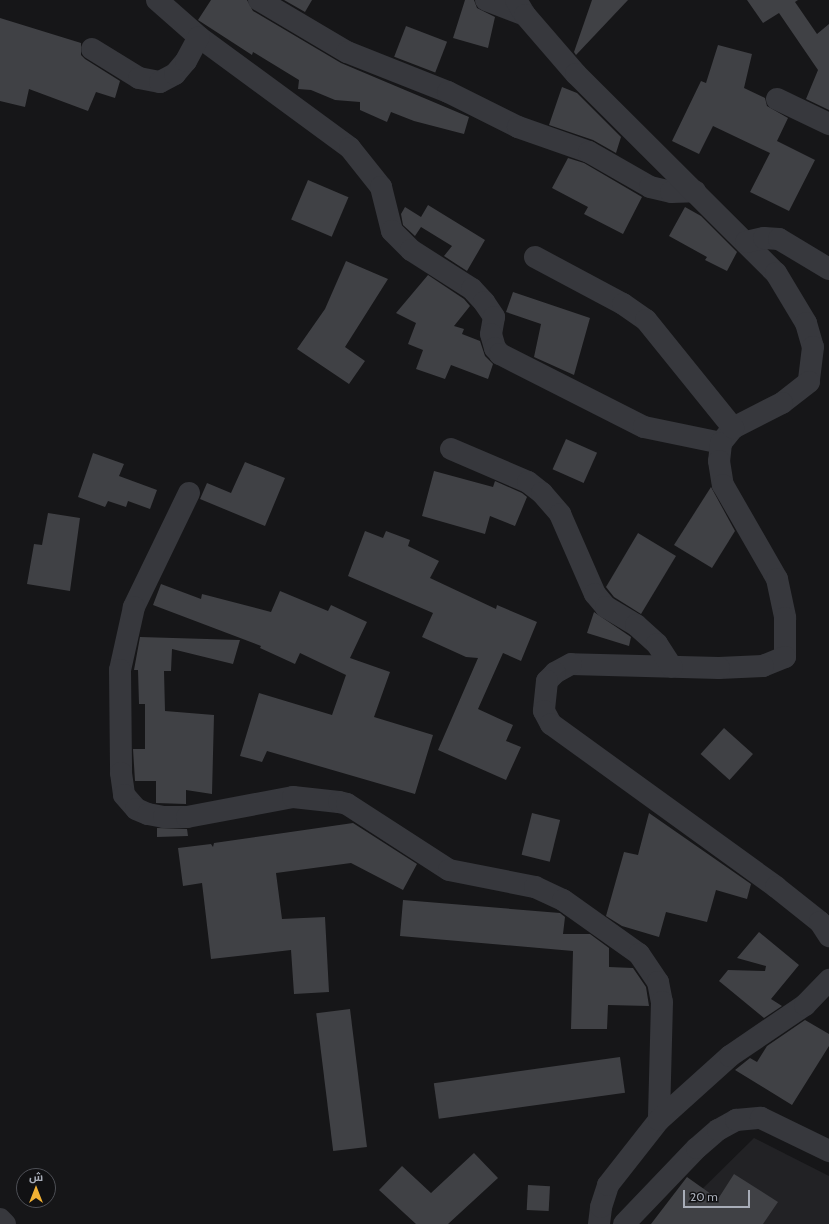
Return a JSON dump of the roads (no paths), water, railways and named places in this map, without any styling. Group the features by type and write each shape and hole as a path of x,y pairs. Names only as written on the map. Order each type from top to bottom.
{"street":[{"path":"157,0 199,37 350,148 381,187 392,231 411,250 472,289 484,302 494,317 492,334 495,348 500,354 644,427 727,436 782,403 809,382 812,370 813,347 806,323 776,273 576,74 520,8 486,0"},
{"path":"259,0 347,52 448,92 518,126 590,152 650,187 671,192 695,191"},
{"path":"92,49 139,78 160,82 175,74 186,61 199,37"},
{"path":"777,99 829,124"},
{"path":"746,242 764,238 778,239 829,269"},
{"path":"535,257 622,304 646,320 727,436"},
{"path":"727,436 719,461 723,485 777,579 785,618 787,648 785,657 763,666 719,668 571,664 555,672 547,681 544,711 551,724 776,887 820,922 829,936"},
{"path":"451,449 528,482 542,493 560,514 596,594 606,606 636,626 657,644 672,667"},
{"path":"189,493 134,607 120,670 121,773 124,795 136,809 148,814 164,817 187,817 293,797 339,802 347,804 449,870 535,887 563,900 639,954 658,982 662,1002 659,1120"},
{"path":"599,1224 602,1202 608,1185 659,1120 730,1056 805,1005 829,980"},
{"path":"624,1224 697,1148 718,1130 736,1120 761,1118 829,1151"},
{"path":"0,1219 5,1224"}]}
